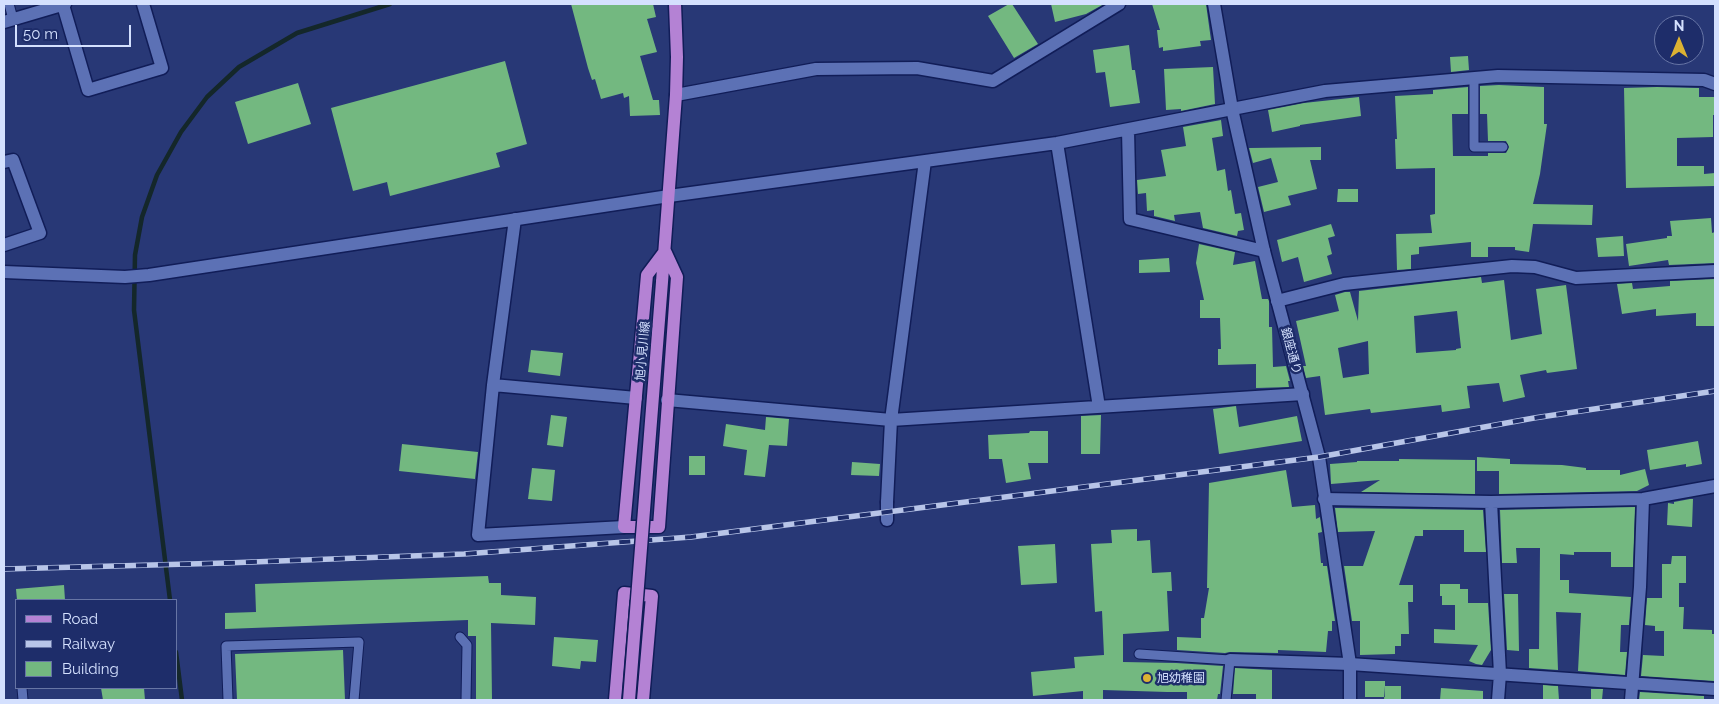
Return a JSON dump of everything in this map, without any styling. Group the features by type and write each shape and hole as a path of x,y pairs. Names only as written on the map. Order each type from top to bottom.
{"main road":[{"name":"旭小見川線","path":"629,700 676,95 675,4"},
{"path":"665,251 676,277 659,527 624,527 636,398 647,274 665,251"},
{"path":"615,700 624,593 652,596 643,700"}],"street":[{"path":"9,21 64,4 88,90 162,68 143,4"},
{"path":"676,95 816,69 916,68 993,81 1119,4"},
{"name":"銀座通り","path":"1214,4 1232,109 1264,251 1319,457 1350,664 1350,700"},
{"path":"4,272 125,277 149,275 669,196 1056,143 1325,91 1498,76 1704,80 1715,84"},
{"path":"1128,130 1130,219 1264,251"},
{"path":"1056,143 1099,407"},
{"path":"4,162 13,160 40,233 4,245"},
{"path":"887,520 891,420 925,161"},
{"path":"515,219 493,385 478,535 624,527"},
{"path":"1278,301 1344,284 1512,266 1535,267 1576,278 1715,271"},
{"path":"493,385 636,398"},
{"path":"667,400 891,420 1303,394"},
{"path":"1324,499 1491,502 1643,499 1715,486"},
{"path":"1631,700 1640,587 1643,499"},
{"path":"1491,502 1500,674 1498,700"},
{"path":"1230,660 1350,664 1715,690"}],"lane":[{"path":"9,4 9,21"},
{"path":"1474,78 1474,147 1503,147"},
{"path":"460,637 467,645 466,700"},
{"path":"228,700 226,646 359,642 354,700"},
{"path":"1139,654 1230,660 1226,700"}],"building":[{"path":"571,4 653,4 656,17 647,19 657,52 640,56 653,100 659,100 660,115 630,116 629,96 624,98 623,93 601,99 595,79 592,80 588,68"},
{"path":"1012,4 1038,44 1014,58 988,16"},
{"path":"1051,4 1104,4 1086,14 1055,22"},
{"path":"1152,4 1206,4 1211,40 1200,41 1201,46 1163,51 1163,47 1159,48 1157,30 1160,30"},
{"path":"1129,45 1132,70 1135,70 1140,103 1110,107 1105,72 1096,73 1093,50"},
{"path":"1468,56 1469,70 1451,72 1450,57"},
{"path":"505,61 527,144 496,153 500,167 390,196 387,182 353,191 331,108"},
{"path":"1213,67 1215,104 1181,111 1181,109 1166,110 1164,69"},
{"path":"298,83 311,124 248,144 235,102"},
{"path":"1480,86 1544,87 1544,124 1547,124 1540,174 1533,204 1593,205 1592,225 1533,224 1529,252 1515,250 1515,247 1488,247 1488,257 1471,257 1471,242 1419,247 1419,254 1411,255 1411,269 1397,270 1396,234 1432,233 1430,215 1435,214 1435,168 1396,169 1395,96 1433,94 1433,90 1468,87 1468,114 1452,114 1453,156 1488,156 1488,153 1506,153 1509,147 1506,141 1488,141 1487,114 1480,114"},
{"path":"1624,88 1699,88 1699,97 1715,97 1713,137 1677,138 1677,166 1704,166 1704,174 1715,173 1715,186 1626,188"},
{"path":"1359,97 1361,116 1300,125 1272,132 1268,110 1304,103"},
{"path":"1221,120 1223,136 1212,138 1217,171 1225,169 1228,191 1231,190 1235,214 1241,213 1244,230 1238,231 1237,236 1203,228 1200,212 1174,215 1175,221 1154,216 1154,210 1147,211 1146,193 1138,194 1137,180 1166,176 1161,150 1186,146 1183,127"},
{"path":"1321,147 1321,160 1310,160 1317,189 1288,196 1291,205 1264,212 1258,187 1278,182 1271,158 1253,163 1249,148"},
{"path":"1338,189 1358,189 1358,202 1337,202"},
{"path":"1711,218 1712,233 1715,232 1715,263 1669,265 1668,260 1629,266 1626,244 1672,236 1670,221"},
{"path":"1331,224 1335,236 1328,238 1332,254 1327,256 1332,274 1304,282 1298,257 1282,262 1277,240"},
{"path":"1623,236 1624,256 1598,257 1596,238"},
{"path":"1199,244 1235,252 1233,265 1255,261 1262,299 1268,299 1269,301 1269,327 1272,327 1273,367 1286,366 1290,381 1288,381 1289,387 1256,388 1256,364 1218,365 1218,349 1221,349 1220,318 1200,318 1200,300 1204,300 1196,263"},
{"path":"1169,258 1170,272 1139,273 1139,260"},
{"path":"1481,277 1482,283 1504,280 1511,340 1542,334 1536,289 1566,285 1577,369 1547,373 1546,370 1520,375 1525,397 1503,402 1499,383 1467,386 1470,408 1442,412 1441,405 1371,413 1370,409 1325,415 1320,376 1306,378 1303,366 1306,366 1296,321 1339,311 1335,295 1350,292 1358,321 1359,291","holes":["1457,311 1461,348 1416,353 1414,316","1368,341 1369,374 1343,378 1338,348"]},
{"path":"1715,279 1715,326 1696,326 1696,313 1656,316 1656,309 1622,314 1617,284 1632,283 1633,289 1670,286 1670,281"},
{"path":"531,350 563,353 560,376 528,372"},
{"path":"1236,406 1239,427 1297,416 1302,441 1219,454 1213,409"},
{"path":"551,415 567,417 563,447 547,445"},
{"path":"1101,415 1100,454 1081,454 1081,416"},
{"path":"766,417 789,419 787,446 769,445 765,477 744,475 747,450 723,446 726,424 765,430"},
{"path":"1030,431 1048,431 1048,463 1028,463 1031,479 1006,483 1002,459 989,459 988,435 1029,433"},
{"path":"1698,441 1702,464 1686,467 1686,464 1650,470 1647,450"},
{"path":"402,444 478,452 475,479 399,471"},
{"path":"689,456 705,456 705,475 689,475"},
{"path":"1477,457 1510,459 1510,464 1562,465 1586,468 1586,470 1620,470 1620,475 1645,469 1649,485 1637,491 1499,494 1499,471 1477,471"},
{"path":"1399,459 1475,460 1475,494 1361,492 1380,480 1331,484 1330,464 1357,461 1399,461"},
{"path":"852,462 880,464 879,476 851,475"},
{"path":"532,468 555,470 552,501 528,499"},
{"path":"1286,470 1292,507 1315,505 1316,519 1320,517 1322,532 1318,533 1321,563 1323,563 1323,566 1327,566 1335,621 1332,621 1332,631 1328,631 1326,652 1278,650 1278,653 1225,653 1177,650 1177,637 1201,638 1201,618 1204,618 1209,588 1207,588 1209,483"},
{"path":"1693,499 1692,527 1667,525 1668,503 1674,504 1674,502"},
{"path":"1635,507 1633,567 1611,567 1611,552 1574,552 1574,555 1560,554 1560,580 1569,580 1569,593 1631,597 1629,625 1621,625 1620,652 1627,652 1625,675 1578,671 1581,613 1556,612 1558,670 1529,668 1529,649 1539,649 1540,548 1516,548 1517,563 1502,563 1500,510"},
{"path":"1335,508 1483,510 1486,552 1464,552 1464,530 1423,530 1423,536 1415,536 1399,585 1413,585 1413,602 1408,602 1409,634 1401,634 1401,646 1395,646 1395,654 1360,655 1360,621 1352,621 1344,566 1363,566 1375,531 1338,532"},
{"path":"1137,529 1137,541 1150,540 1152,573 1171,572 1172,591 1167,591 1169,631 1123,634 1123,662 1223,666 1220,694 1218,694 1217,700 1187,700 1187,692 1103,690 1103,700 1083,700 1083,691 1033,696 1031,672 1075,668 1074,657 1104,655 1102,611 1095,612 1091,544 1112,543 1111,530"},
{"path":"1055,544 1057,583 1021,585 1018,546"},
{"path":"1672,556 1686,556 1686,583 1679,583 1679,607 1684,607 1683,629 1712,630 1712,634 1715,634 1714,681 1641,676 1643,655 1664,656 1664,631 1655,631 1655,626 1645,625 1647,598 1662,598 1662,564 1671,564"},
{"path":"488,576 489,583 501,583 501,595 536,597 535,625 491,623 492,700 476,700 476,636 468,636 468,620 225,629 225,613 256,612 255,584"},
{"path":"1440,584 1460,584 1460,589 1468,589 1468,603 1488,603 1491,650 1482,665 1469,661 1478,645 1434,643 1434,629 1455,630 1455,605 1442,605"},
{"path":"64,585 65,599 17,599 16,589"},
{"path":"1504,594 1518,594 1519,651 1507,650"},
{"path":"554,637 598,640 596,662 581,661 580,669 552,666"},
{"path":"343,650 345,700 237,700 235,654"},
{"path":"1235,668 1272,670 1272,700 1256,700 1256,694 1233,694"},
{"path":"1365,681 1385,681 1385,697 1365,697"},
{"path":"1543,685 1558,686 1559,700 1543,700"},
{"path":"1385,686 1401,686 1401,700 1384,700"},
{"path":"1441,688 1483,691 1483,700 1440,700"},
{"path":"101,689 144,689 145,700 103,700"},
{"path":"1591,689 1603,689 1602,700 1591,700"},
{"path":"1640,692 1704,696 1704,700 1639,700"}],"waterway":[{"path":"170,599 134,310 135,255 142,217 157,175 181,132 207,97 239,67 297,33 390,4"},
{"path":"178,668 182,700"}],"railway":[{"path":"4,569 464,554 691,537 1319,457 1534,418 1715,391"}],"place":[{"name":"旭幼稚園","path":"1147,678"}]}
